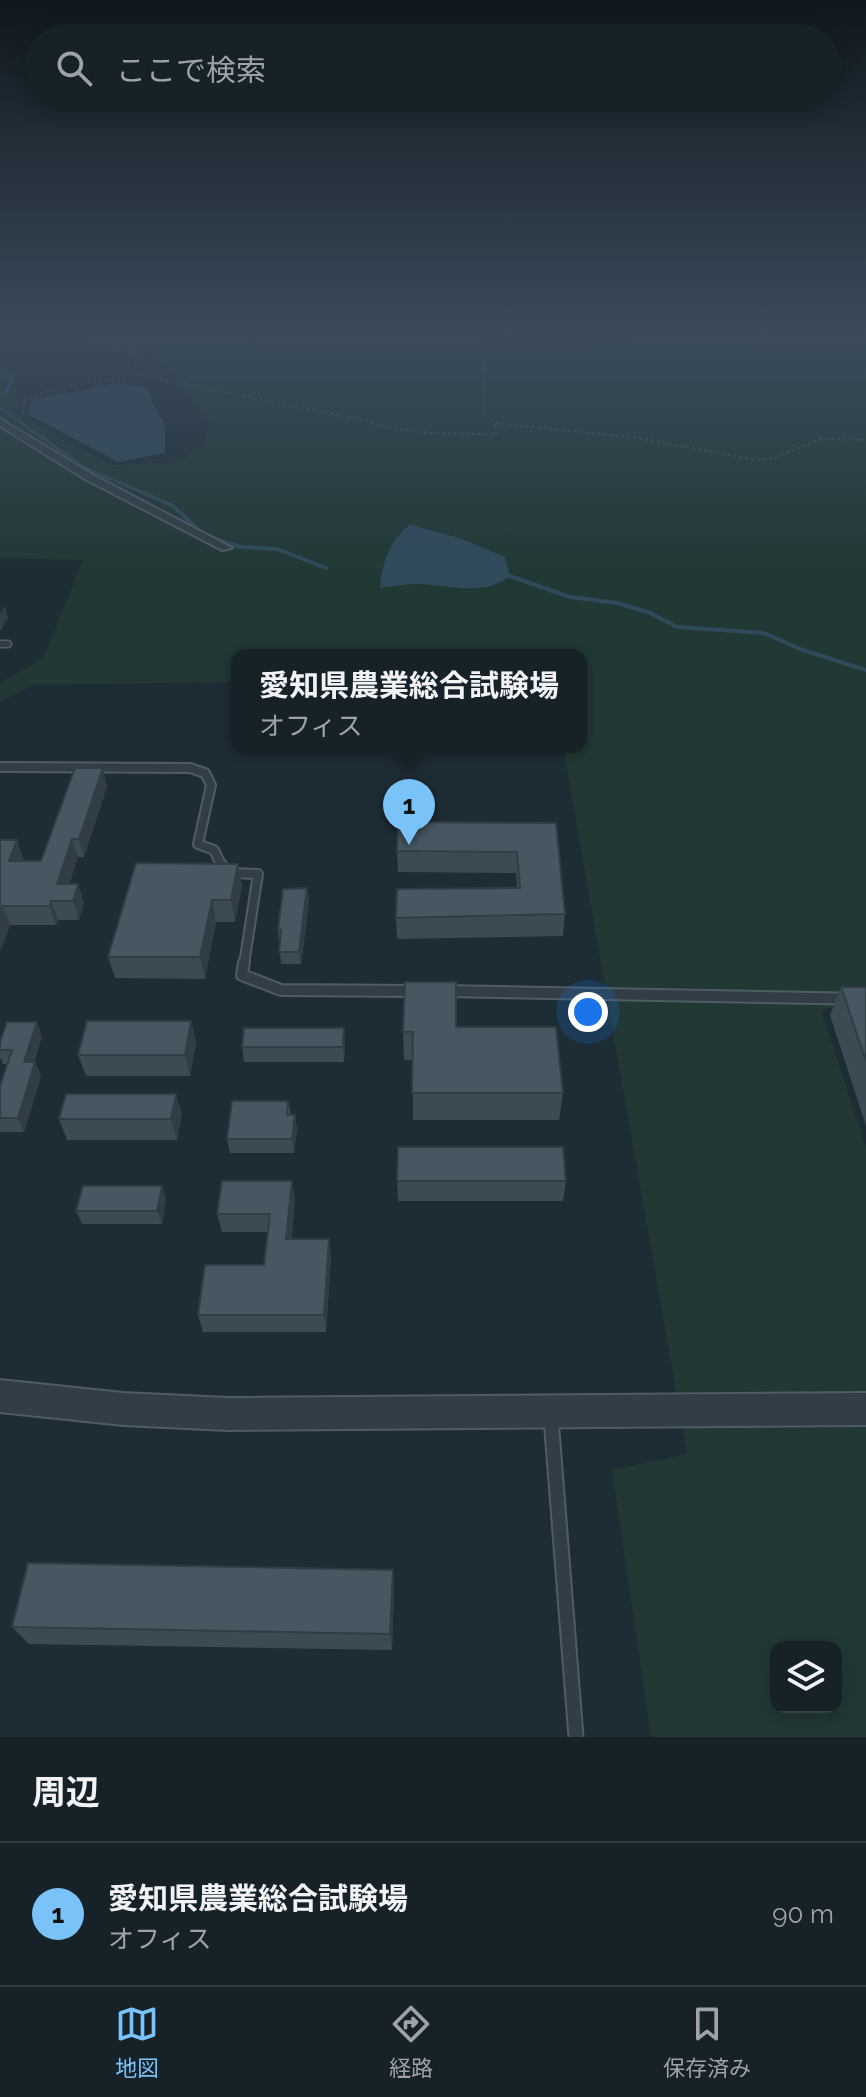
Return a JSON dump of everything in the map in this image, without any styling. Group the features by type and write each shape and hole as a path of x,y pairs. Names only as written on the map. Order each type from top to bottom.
{"street":[{"path":"0,422 89,477 226,548"},
{"path":"0,1396 123,1409 228,1414 866,1409"}],"lane":[{"path":"0,767 190,768 205,773 211,785 198,844 214,850 222,868 232,873 258,874 242,975 256,976 265,984 281,990 417,991"},
{"path":"433,991 866,999"},
{"path":"550,1413 576,1737"}],"path":[{"path":"339,415 418,435 496,434 495,423"},
{"path":"487,415 495,423 639,438 755,460 774,458 820,439 866,440"}],"green space":[{"path":"0,415 19,415 113,465 178,462 202,447 210,422 205,415 866,415 866,1001 821,1010 866,1148 866,1737 651,1737 612,1470 687,1454 564,753 587,753 587,649 231,649 231,682 33,685 0,702 0,683 44,657 83,560 0,558"}],"water":[{"path":"30,415 160,415 165,424 165,453 118,462"},
{"path":"410,524 461,539 505,557 510,576 478,588 418,584 380,588 388,553"}],"building":[{"path":"75,768 103,768 79,839 72,839 57,884 78,884 73,901 51,901 50,906 3,906 0,915 0,840 17,840 9,861 41,861"},
{"path":"398,822 556,823 565,914 396,918 397,889 520,888 517,852 397,851"},
{"path":"136,863 238,864 231,900 212,900 200,957 108,957"},
{"path":"307,888 299,952 279,952 283,889"},
{"path":"405,982 456,982 456,1027 556,1027 563,1093 412,1093 413,1032 403,1032"},
{"path":"841,987 866,987 866,1061"},
{"path":"87,1021 191,1021 185,1055 78,1055"},
{"path":"7,1022 37,1022 24,1062 35,1062 18,1118 0,1118 0,1086 12,1050 0,1050"},
{"path":"244,1028 344,1028 343,1047 242,1047"},
{"path":"66,1094 176,1094 171,1119 59,1119"},
{"path":"232,1101 288,1101 287,1115 295,1115 292,1139 227,1139"},
{"path":"398,1147 563,1147 566,1181 397,1181"},
{"path":"222,1181 292,1181 286,1239 329,1239 324,1315 198,1315 205,1265 264,1265 270,1214 217,1214"},
{"path":"83,1186 162,1186 157,1211 76,1211"},
{"path":"28,1563 393,1570 390,1634 12,1627"}],"waterway":[{"path":"10,415 85,468 146,494"},
{"path":"142,492 173,506 204,535 240,547 277,549 326,568"},
{"path":"510,576 570,597 617,603 650,613 677,627 764,633 800,649 866,670"}],"place":[{"name":"愛知県農業総合試験場","path":"409,845"}]}
